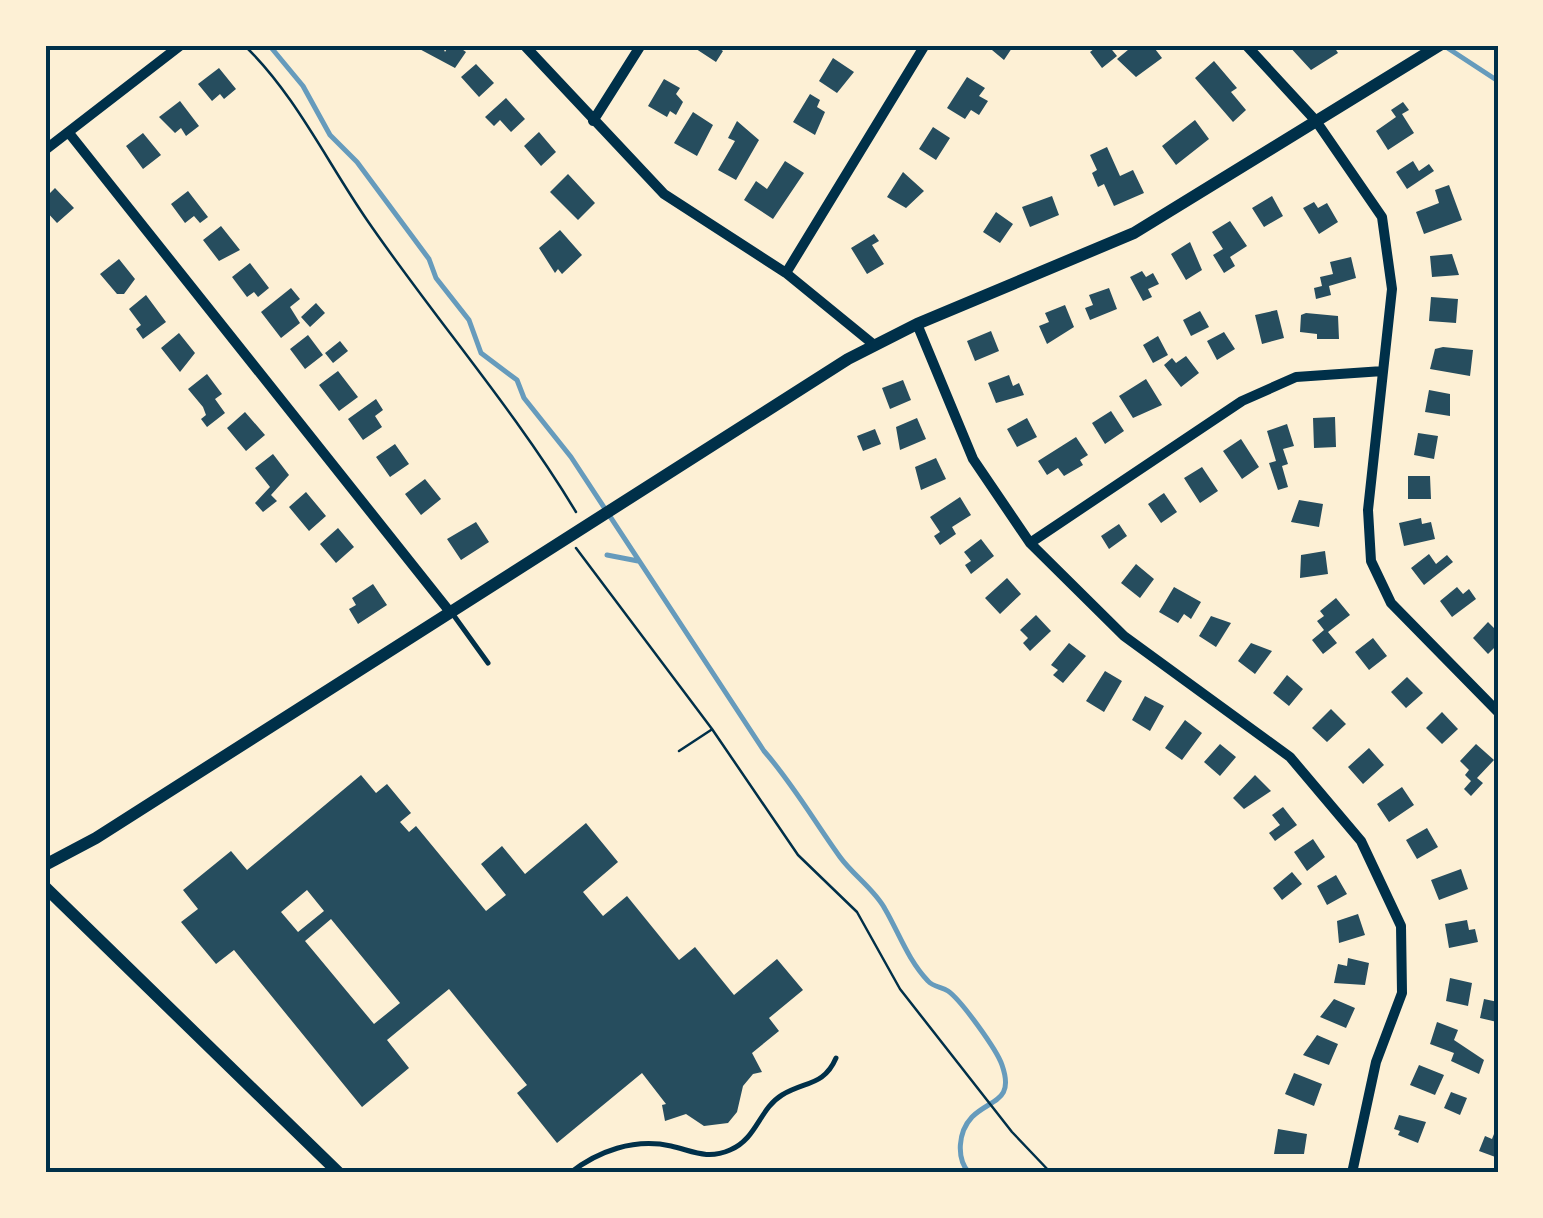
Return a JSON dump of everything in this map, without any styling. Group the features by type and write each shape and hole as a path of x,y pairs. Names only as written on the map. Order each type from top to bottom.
{"street":[{"path":"45,150 181,45"},
{"path":"524,45 664,194 786,273 873,344"},
{"path":"593,121 641,45"},
{"path":"786,273 925,45"},
{"path":"1246,45 1316,122 1382,217 1392,290 1368,510 1371,561 1392,603 1498,712"},
{"path":"45,865 96,838 873,344 1134,233 1440,45"},
{"path":"68,134 450,612"},
{"path":"917,324 973,459 1030,543 1124,636 1290,757 1361,841 1401,926 1402,993 1376,1062 1352,1173"},
{"path":"1030,543 1242,400 1296,376 1383,371"},
{"path":"45,887 339,1173"}],"lane":[{"path":"450,612 488,663"},
{"path":"570,1173 590,1158 642,1144 668,1145 702,1156 732,1150 746,1141 780,1096 819,1081 829,1074 836,1058"}],"path":[{"path":"244,45 305,123 366,219 472,366 502,399 576,513"},
{"path":"578,552 712,729 798,855 857,912 900,989 997,1113 1051,1173"},
{"path":"678,750 712,729"}],"building":[{"path":"412,45 442,45 445,52 449,45 456,45 466,52 455,68"},
{"path":"690,45 714,45 723,51 716,62"},
{"path":"986,45 1014,45 1004,60"},
{"path":"1099,45 1108,45 1117,56 1102,68 1090,52"},
{"path":"1134,45 1152,45 1162,58 1136,77 1117,59"},
{"path":"1288,45 1333,45 1338,53 1311,70"},
{"path":"833,58 854,72 837,93 819,81"},
{"path":"1214,61 1237,88 1231,92 1246,110 1233,122 1195,78"},
{"path":"476,64 494,83 479,97 461,77"},
{"path":"219,68 236,89 224,99 220,94 212,101 198,84"},
{"path":"967,77 985,88 979,96 988,101 979,115 971,110 965,119 947,108"},
{"path":"664,79 680,88 676,94 683,102 676,115 670,111 667,117 648,106"},
{"path":"810,94 820,100 817,107 825,112 815,135 793,122"},
{"path":"506,98 525,119 511,132 500,120 494,126 485,117"},
{"path":"180,101 199,126 186,136 181,128 175,133 159,117"},
{"path":"1403,102 1409,110 1402,114 1414,133 1388,150 1376,131 1396,117 1391,110"},
{"path":"693,112 713,125 697,156 674,143"},
{"path":"1195,120 1209,139 1176,165 1162,146"},
{"path":"737,121 759,140 736,180 718,170 735,141 728,138"},
{"path":"933,127 950,138 936,160 919,149"},
{"path":"539,132 556,152 541,166 524,146"},
{"path":"143,133 161,155 143,169 126,146"},
{"path":"1107,147 1120,176 1133,170 1144,193 1114,206 1104,184 1098,187 1092,173 1097,170 1090,155"},
{"path":"785,161 804,173 773,219 744,200 756,181 767,189"},
{"path":"1413,161 1419,171 1429,164 1434,171 1407,189 1396,172"},
{"path":"903,172 924,191 906,208 887,197"},
{"path":"568,174 595,203 578,220 550,192"},
{"path":"1449,185 1462,220 1424,234 1416,212 1439,203 1435,190"},
{"path":"55,188 74,208 57,223 45,210 45,198"},
{"path":"188,191 208,217 200,223 194,216 185,223 171,204"},
{"path":"1052,196 1059,215 1030,227 1022,207"},
{"path":"1272,196 1283,216 1264,227 1252,208"},
{"path":"1314,202 1318,208 1327,203 1338,222 1319,234 1303,208"},
{"path":"996,212 1013,224 1000,243 983,232"},
{"path":"1230,221 1247,246 1230,257 1235,266 1224,273 1213,255 1223,249 1212,232"},
{"path":"221,226 240,250 219,261 203,240"},
{"path":"560,230 582,255 562,274 558,269 555,273 539,248"},
{"path":"874,234 879,241 872,245 884,264 867,274 851,248"},
{"path":"1190,242 1202,270 1186,280 1171,254"},
{"path":"1452,254 1459,275 1432,277 1430,256"},
{"path":"1351,257 1356,278 1329,286 1331,295 1316,299 1314,288 1322,286 1320,277 1333,274 1330,262"},
{"path":"119,259 135,279 124,294 117,294 100,274"},
{"path":"250,263 269,288 258,297 254,292 247,297 232,277"},
{"path":"1142,271 1146,277 1153,273 1159,284 1148,289 1152,297 1143,301 1130,277"},
{"path":"291,288 300,299 290,307 300,323 281,338 261,312"},
{"path":"1109,288 1117,309 1090,320 1085,308 1093,305 1089,295"},
{"path":"146,295 166,322 143,339 136,329 141,325 129,309"},
{"path":"1431,297 1458,299 1456,323 1429,321"},
{"path":"316,303 325,313 310,327 301,317"},
{"path":"1065,305 1074,327 1047,344 1039,326 1049,322 1045,313"},
{"path":"1277,310 1284,338 1262,344 1255,315"},
{"path":"1200,311 1209,327 1191,336 1183,320"},
{"path":"1301,315 1338,316 1339,339 1317,339 1317,334 1300,332"},
{"path":"991,331 999,351 975,361 967,341"},
{"path":"1224,332 1235,349 1217,360 1207,341"},
{"path":"179,333 195,353 180,372 161,348"},
{"path":"308,335 323,355 305,369 290,349"},
{"path":"1158,336 1168,355 1153,363 1143,345"},
{"path":"340,341 348,351 333,363 325,353"},
{"path":"1435,349 1473,350 1470,376 1430,369"},
{"path":"1186,356 1199,373 1181,387 1164,365 1172,358 1176,363"},
{"path":"338,371 358,397 339,411 319,385"},
{"path":"207,374 222,394 215,399 225,413 207,427 201,419 206,415 203,407 188,389"},
{"path":"1009,375 1013,386 1019,383 1024,395 996,403 988,383"},
{"path":"1146,379 1162,405 1133,418 1119,396"},
{"path":"903,380 911,400 890,409 882,388"},
{"path":"1429,390 1450,394 1450,416 1425,412"},
{"path":"376,399 383,410 375,416 382,427 363,440 348,419"},
{"path":"1111,411 1124,431 1105,444 1092,423"},
{"path":"245,412 265,435 246,451 227,428"},
{"path":"1335,417 1336,447 1314,448 1313,418"},
{"path":"917,418 926,439 900,450 896,427"},
{"path":"1027,418 1037,437 1017,447 1007,429"},
{"path":"1287,424 1294,446 1283,449 1288,464 1282,466 1288,487 1278,490 1269,463 1276,461 1267,431"},
{"path":"875,429 881,444 863,451 857,436"},
{"path":"1418,433 1438,436 1434,459 1414,455"},
{"path":"1076,437 1088,455 1080,460 1083,465 1064,476 1058,468 1047,475 1038,461"},
{"path":"1241,439 1259,467 1242,479 1223,451"},
{"path":"395,444 409,464 390,477 376,457"},
{"path":"273,454 289,475 271,495 277,501 263,512 255,503 270,487 255,468"},
{"path":"936,458 946,479 921,490 915,467"},
{"path":"1202,467 1218,491 1200,503 1184,478"},
{"path":"1408,476 1430,476 1431,499 1408,499"},
{"path":"425,479 441,499 421,515 405,494"},
{"path":"306,492 326,516 309,531 289,507"},
{"path":"1164,493 1177,512 1161,523 1148,504"},
{"path":"960,497 971,515 952,527 956,534 940,545 934,536 940,532 930,517"},
{"path":"1299,500 1323,504 1319,527 1291,522"},
{"path":"1421,518 1422,524 1431,522 1435,539 1404,546 1399,523"},
{"path":"476,522 489,542 461,560 447,539"},
{"path":"1119,524 1127,536 1109,549 1101,536"},
{"path":"338,528 354,547 336,563 320,544"},
{"path":"981,539 994,556 971,574 965,565 971,561 964,552"},
{"path":"1325,551 1328,574 1300,578 1301,555"},
{"path":"1429,554 1436,564 1447,555 1453,562 1424,585 1411,568"},
{"path":"1136,564 1154,579 1140,598 1121,583"},
{"path":"1007,578 1021,594 1000,614 985,598"},
{"path":"373,584 387,605 358,624 349,609 356,605 352,598"},
{"path":"1174,587 1201,602 1191,619 1184,614 1178,623 1159,612"},
{"path":"1457,587 1463,594 1469,589 1476,599 1452,617 1440,601"},
{"path":"1336,598 1350,615 1328,632 1337,643 1323,654 1312,640 1324,630 1317,621 1324,616 1320,611"},
{"path":"1036,615 1051,631 1030,651 1023,643 1028,638 1020,630"},
{"path":"1211,616 1231,623 1216,647 1199,636"},
{"path":"1488,622 1498,632 1498,644 1488,654 1473,638"},
{"path":"1373,638 1387,656 1369,670 1355,652"},
{"path":"1069,643 1086,656 1063,683 1053,675 1058,670 1051,665"},
{"path":"1251,643 1272,651 1255,674 1238,661"},
{"path":"1105,671 1122,681 1104,712 1086,701"},
{"path":"1287,675 1303,689 1289,706 1273,693"},
{"path":"1407,677 1423,693 1406,708 1391,692"},
{"path":"1145,696 1164,706 1150,731 1132,720"},
{"path":"1331,709 1346,724 1327,742 1312,728"},
{"path":"1442,712 1458,729 1442,744 1426,728"},
{"path":"1185,720 1202,733 1182,760 1165,748"},
{"path":"1220,744 1236,757 1220,776 1204,762"},
{"path":"1476,744 1494,760 1477,778 1483,783 1471,796 1464,789 1471,781 1465,775 1469,770 1460,761"},
{"path":"1369,748 1384,765 1363,784 1348,767"},
{"path":"361,775 376,793 387,784 411,813 400,822 409,832 416,826 486,911 506,895 481,864 502,846 525,874 586,823 618,862 583,892 603,916 627,896 679,960 695,947 734,995 777,959 803,990 769,1018 779,1031 752,1053 762,1072 753,1074 743,1086 737,1112 728,1123 704,1126 686,1114 665,1121 662,1105 666,1104 642,1073 557,1143 517,1093 527,1085 449,989 387,1040 409,1068 362,1107 234,950 216,964 181,922 198,909 183,890 231,851 247,870","holes":["307,890 324,911 298,932 281,912","331,919 400,1003 374,1024 305,941"]},
{"path":"1255,775 1271,791 1244,809 1233,798"},
{"path":"1402,787 1414,805 1389,822 1377,804"},
{"path":"1283,807 1297,825 1275,841 1269,833 1280,825 1272,815"},
{"path":"1427,828 1438,847 1417,859 1406,840"},
{"path":"1313,839 1325,857 1307,871 1294,852"},
{"path":"1461,869 1468,889 1439,900 1431,880"},
{"path":"1292,872 1302,884 1282,900 1273,888"},
{"path":"1336,875 1347,894 1327,905 1317,886"},
{"path":"1358,914 1365,935 1339,943 1337,921"},
{"path":"1467,920 1469,930 1475,929 1478,942 1449,948 1445,924"},
{"path":"1348,958 1369,963 1365,985 1334,983 1338,964 1347,966"},
{"path":"1450,978 1472,983 1468,1006 1446,1001"},
{"path":"1334,999 1355,1008 1346,1028 1320,1017"},
{"path":"1484,999 1498,1002 1497,1022 1480,1018"},
{"path":"1437,1022 1458,1030 1454,1040 1484,1060 1479,1074 1451,1061 1454,1053 1430,1044"},
{"path":"1317,1035 1338,1044 1329,1065 1303,1055"},
{"path":"1419,1065 1444,1075 1435,1095 1410,1085"},
{"path":"1294,1073 1322,1084 1314,1106 1285,1094"},
{"path":"1451,1092 1467,1098 1460,1115 1444,1108"},
{"path":"1399,1115 1426,1122 1418,1143 1398,1135 1400,1131 1394,1129"},
{"path":"1278,1129 1307,1134 1304,1154 1274,1154"},
{"path":"1494,1134 1498,1136 1498,1158 1479,1151 1485,1136 1492,1139"}],"waterway":[{"path":"269,45 303,86 330,135 357,162 429,259 436,278 469,320 481,353 517,380 524,398 571,457 764,751 840,857 881,902 921,973 930,983 954,996 993,1048 1002,1065 1005,1086 999,1098 972,1117 961,1137 961,1153 969,1173"},
{"path":"1443,45 1498,81"},
{"path":"607,555 638,561"}]}
